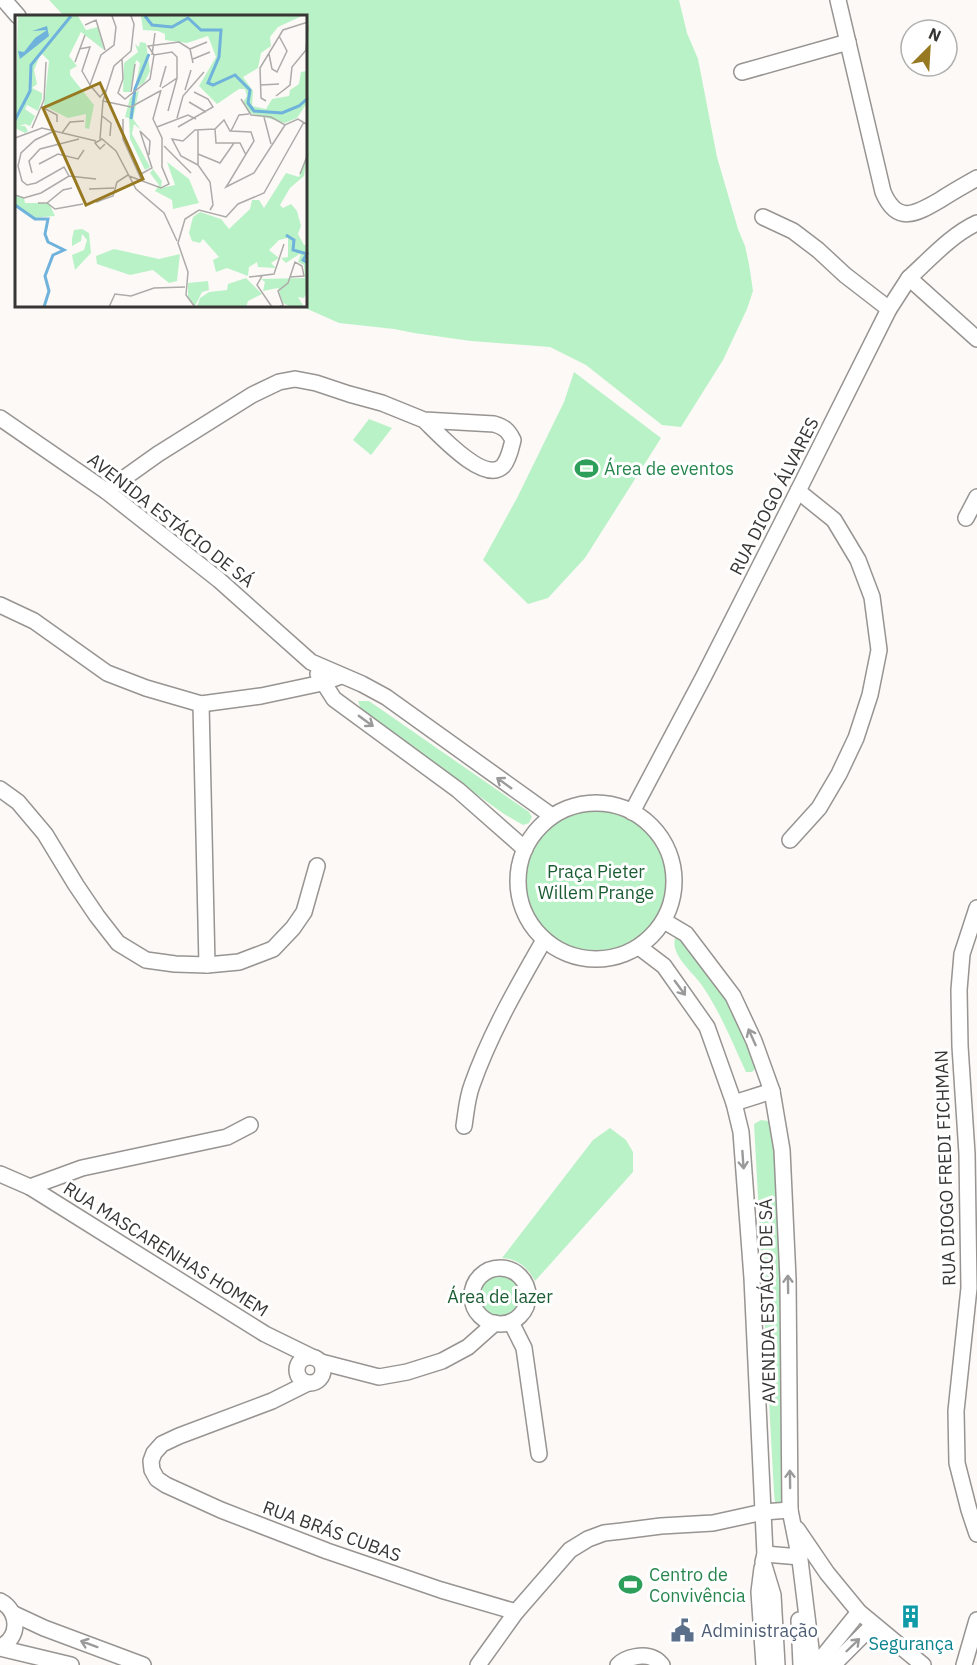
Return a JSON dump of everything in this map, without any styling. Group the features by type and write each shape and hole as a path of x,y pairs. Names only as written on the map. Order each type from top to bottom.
{"street":[{"path":"4,0 17,15"},
{"path":"838,0 883,192 888,204 904,214 919,212 977,178"},
{"path":"742,72 848,42"},
{"path":"763,217 793,231 889,309"},
{"name":"RUA DIOGO ÁLVARES","path":"632,812 704,676 889,309 909,278 945,245 968,227 977,223"},
{"path":"909,278 977,339"},
{"path":"106,491 158,454 252,394 279,382 295,379 316,382 382,403 424,420 494,424 504,427 513,440 510,454 502,466 494,470 480,468 459,453 424,420"},
{"name":"AVENIDA ESTÁCIO DE SÁ","path":"0,418 106,491 219,580 311,662 386,697 552,816"},
{"path":"790,840 819,808 856,738 870,695 879,650 872,597 858,560 834,520 798,492"},
{"path":"966,518 977,497"},
{"path":"0,605 34,621 107,673 146,688 201,704 261,696 322,683 341,676"},
{"name":"AVENIDA ESTÁCIO DE SÁ","path":"311,662 334,699 458,790 525,849"},
{"path":"201,704 207,965"},
{"path":"0,789 18,802 45,834 76,885 118,943 146,960 207,965 239,962 273,949 293,928 304,912 317,866"},
{"path":"586,804 609,805 632,812 655,831 664,843 671,860 674,877 673,893 664,921 651,938 625,954 610,958 587,959 566,954 544,940 532,927 524,912 517,878 530,838 552,816 586,804"},
{"name":"RUA DIOGO FREDI FICHMAN","path":"977,908 962,954 959,990 967,1154 969,1288 956,1411 957,1463 977,1534"},
{"name":"AVENIDA ESTÁCIO DE SÁ","path":"664,921 686,934 733,996 754,1041 772,1091 782,1150 788,1279 791,1516 800,1561 813,1596 822,1663"},
{"path":"464,1126 471,1087 495,1030 516,987 544,940"},
{"name":"AVENIDA ESTÁCIO DE SÁ","path":"639,947 664,966 706,1027 734,1103 741,1132 752,1278 764,1512 764,1557 759,1592 764,1665"},
{"path":"734,1103 772,1091"},
{"path":"30,1187 82,1168 227,1137 250,1125"},
{"name":"RUA MASCARENHAS HOMEM","path":"0,1174 30,1187 265,1334 316,1359 379,1377 407,1372 442,1361 468,1347 503,1323"},
{"path":"503,1323 520,1316 526,1308 528,1293 519,1276 507,1270 491,1270 475,1285 474,1306 484,1319 503,1323 524,1348 539,1454"},
{"path":"316,1359 324,1370 323,1375 317,1382 308,1383 300,1379 297,1367 302,1360 316,1359"},
{"name":"RUA BRÁS CUBAS","path":"308,1383 272,1401 162,1444 154,1453 152,1461 152,1470 157,1479 221,1510 327,1551 441,1590 516,1612"},
{"path":"478,1665 516,1612 570,1550 588,1539 603,1533 713,1523 764,1512 791,1516 826,1573 859,1612 923,1665"},
{"path":"764,1557 800,1561"},
{"name":"AVENIDA ESTÁCIO DE SÁ","path":"764,1557 773,1595 777,1665"},
{"name":"AVENIDA ESTÁCIO DE SÁ","path":"764,1557 780,1602 786,1665"},
{"name":"AVENIDA ESTÁCIO DE SÁ","path":"800,1561 798,1593 801,1665"},
{"path":"0,1601 9,1607 16,1622 11,1639 0,1647"},
{"path":"822,1663 859,1612"},
{"path":"14,1614 44,1628 143,1665"},
{"path":"964,1665 977,1620"},
{"path":"822,1663 873,1625"},
{"path":"0,1647 70,1665"},
{"path":"618,1665 619,1662 641,1656 654,1658 662,1665"}],"green space":[{"path":"49,0 679,0 687,33 698,59 717,157 745,246 753,291 723,360 681,427 662,425 586,365 550,347 471,341 339,323 305,308 308,308 308,15 63,15"},
{"name":"Área de eventos","path":"574,372 661,438 585,558 548,598 528,604 483,560 517,498 564,402"},
{"path":"369,419 392,428 371,455 353,440"},
{"path":"358,701 369,701 529,812 532,817 529,823 523,825 504,814 362,712"},
{"name":"Praça Pieter Willem Prange","path":"586,804 604,804 624,809 650,825 667,850 674,879 672,901 664,920 668,922 636,949 623,955 604,959 585,958 567,953 551,944 537,932 527,917 520,899 519,868 534,834 556,815"},
{"path":"676,936 680,936 721,986 750,1045 756,1068 752,1072 746,1072 714,1005 678,955 674,942"},
{"path":"761,1120 774,1125 790,1501 778,1504 775,1502 774,1493 754,1124"},
{"path":"610,1128 626,1140 633,1152 633,1172 535,1281 522,1265 502,1258 593,1140"},
{"name":"Área de lazer","path":"500,1274 515,1281 522,1296 515,1311 500,1318 485,1311 478,1296 485,1281"}],"place":[{"name":"Área de eventos","path":"586,468"},
{"name":"Centro de Convivência","path":"631,1584"},
{"name":"Segurança","path":"911,1617"},
{"name":"Administração","path":"683,1630"}]}
